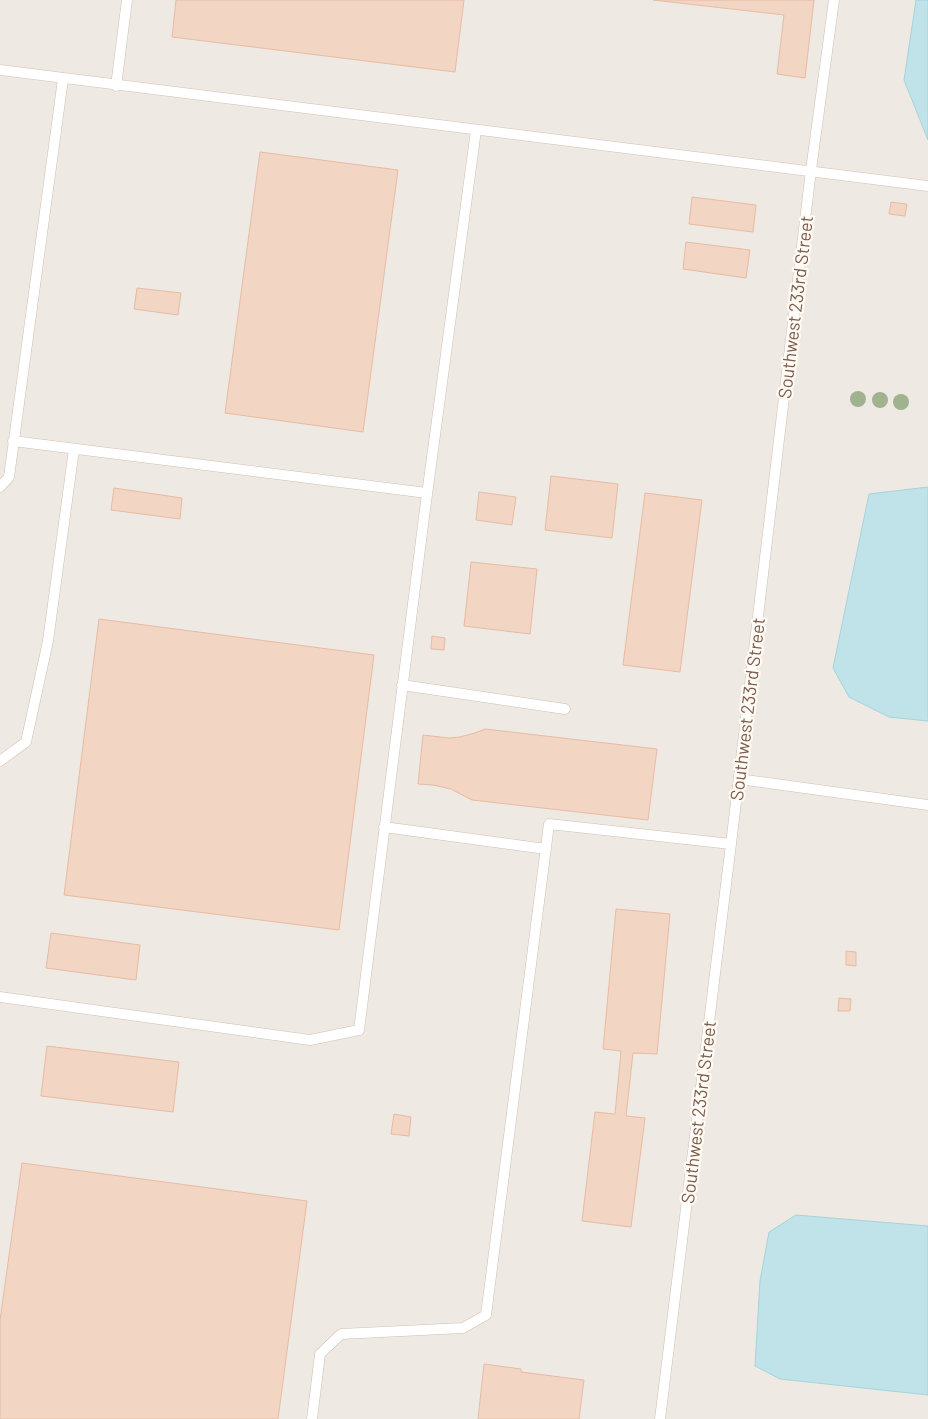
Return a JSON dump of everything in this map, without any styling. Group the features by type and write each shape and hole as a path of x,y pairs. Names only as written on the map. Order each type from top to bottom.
{"lane":[{"path":"116,86 127,0"},
{"name":"Southwest 233rd Street","path":"660,1419 834,0"},
{"path":"0,70 928,186"},
{"path":"0,487 9,477 63,79"},
{"path":"0,997 310,1040 358,1030 476,130"},
{"path":"14,441 427,493"},
{"path":"0,761 26,742 48,641 74,449"},
{"path":"402,684 565,709"},
{"path":"739,779 928,805"},
{"path":"312,1419 320,1354 341,1334 462,1328 486,1315 549,824 731,844"},
{"path":"384,827 546,849"}],"shaded area":[{"path":"0,0 928,0 928,1419 0,1419"}],"water":[{"path":"916,0 928,0 928,140 904,80"},
{"path":"928,487 928,721 889,717 849,697 833,668 869,494"},
{"path":"796,1215 928,1226 928,1395 780,1379 755,1366 760,1281 769,1232"}],"building":[{"path":"176,0 464,0 455,72 172,37"},
{"path":"653,0 814,0 805,78 777,74 784,15"},
{"path":"260,152 398,170 363,432 225,413"},
{"path":"692,197 756,205 753,232 689,224"},
{"path":"891,202 907,204 905,216 889,214"},
{"path":"686,242 750,250 746,278 683,269"},
{"path":"137,288 181,293 178,315 134,309"},
{"path":"551,476 618,484 612,538 545,530"},
{"path":"114,488 182,498 180,519 111,510"},
{"path":"479,492 516,497 512,525 476,520"},
{"path":"645,493 702,500 680,672 623,665"},
{"path":"471,562 537,569 530,634 464,626"},
{"path":"99,619 374,655 339,930 64,895"},
{"path":"432,636 445,638 444,650 431,649"},
{"path":"485,729 657,749 648,820 472,800 451,789 418,784 423,735 449,738 460,737"},
{"path":"616,909 670,914 657,1054 633,1053 626,1116 645,1118 631,1227 582,1221 595,1112 615,1114 621,1051 603,1049"},
{"path":"51,933 140,945 136,980 46,968"},
{"path":"846,951 856,952 856,966 846,965"},
{"path":"839,998 851,999 850,1011 838,1011"},
{"path":"47,1046 179,1062 173,1112 41,1096"},
{"path":"394,1114 411,1117 409,1136 391,1134"},
{"path":"22,1163 307,1201 278,1419 0,1419 0,1320"},
{"path":"484,1364 521,1369 521,1372 584,1380 579,1419 478,1419"}]}
